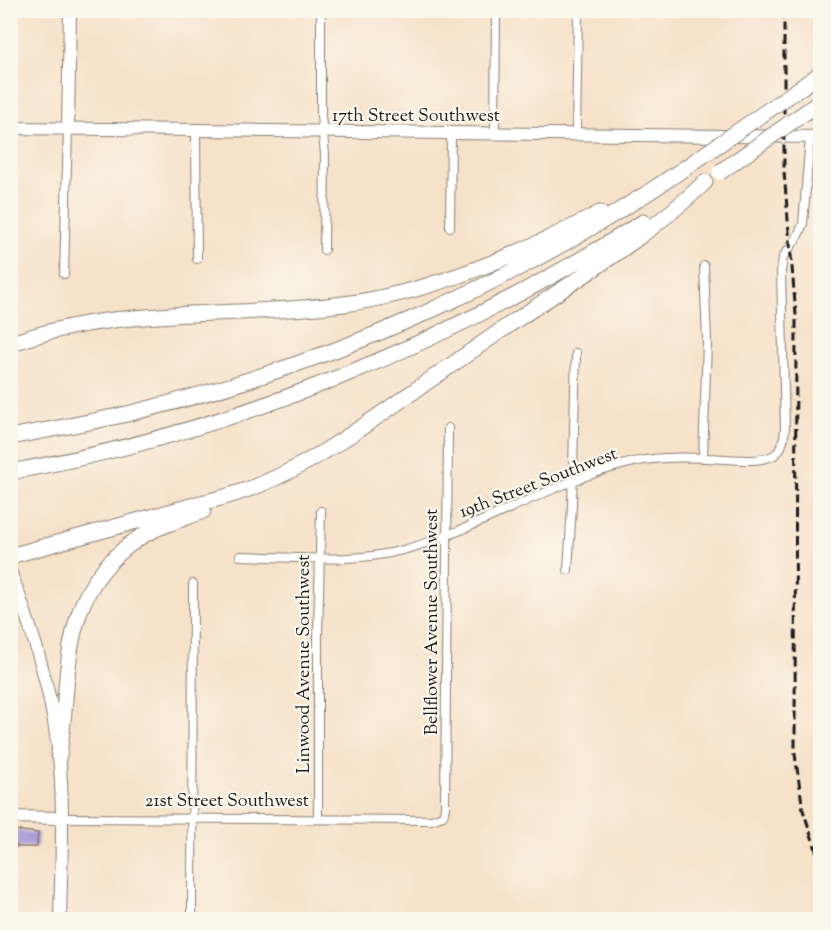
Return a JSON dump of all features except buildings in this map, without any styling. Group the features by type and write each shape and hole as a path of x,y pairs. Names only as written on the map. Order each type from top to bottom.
{"highway":[{"path":"10,437 85,423 170,403 270,372 382,331 464,295 529,264 624,209 820,74"},
{"path":"13,471 58,463 160,438 230,416 339,377 435,335 509,300 585,258 705,182 820,102"},
{"path":"10,344 49,331 98,321 155,315 318,307 385,297 462,273 516,252 585,220 685,168"},
{"path":"58,755 64,721 68,664 75,625 84,599 98,576 117,555 137,539 152,531 214,507 292,470 356,432 676,210 705,182"},
{"path":"10,556 236,495"}],"street":[{"path":"64,274 70,10"},
{"path":"321,10 325,154 324,250"},
{"path":"495,133 496,10"},
{"path":"576,134 578,10"},
{"name":"17th Street Southwest","path":"10,128 815,137"},
{"path":"196,131 197,259"},
{"path":"450,227 451,133"},
{"name":"19th Street Southwest","path":"240,556 351,557 387,553 448,535 572,483 633,462 703,458 765,459 776,455 783,444 785,429 781,272 783,257 797,238 803,224 815,137"},
{"path":"703,458 707,352 704,266"},
{"path":"568,570 576,353"},
{"name":"Bellflower Avenue Southwest","path":"443,816 447,747 448,428"},
{"name":"Linwood Avenue Southwest","path":"318,818 321,511"},
{"path":"10,571 36,641 50,696 58,755 61,818 60,920"},
{"path":"192,920 193,584"},
{"name":"21st Street Southwest","path":"10,817 431,820 443,816"}],"railway":[{"path":"784,10 784,172 796,315 795,754 803,810 820,862"}]}
